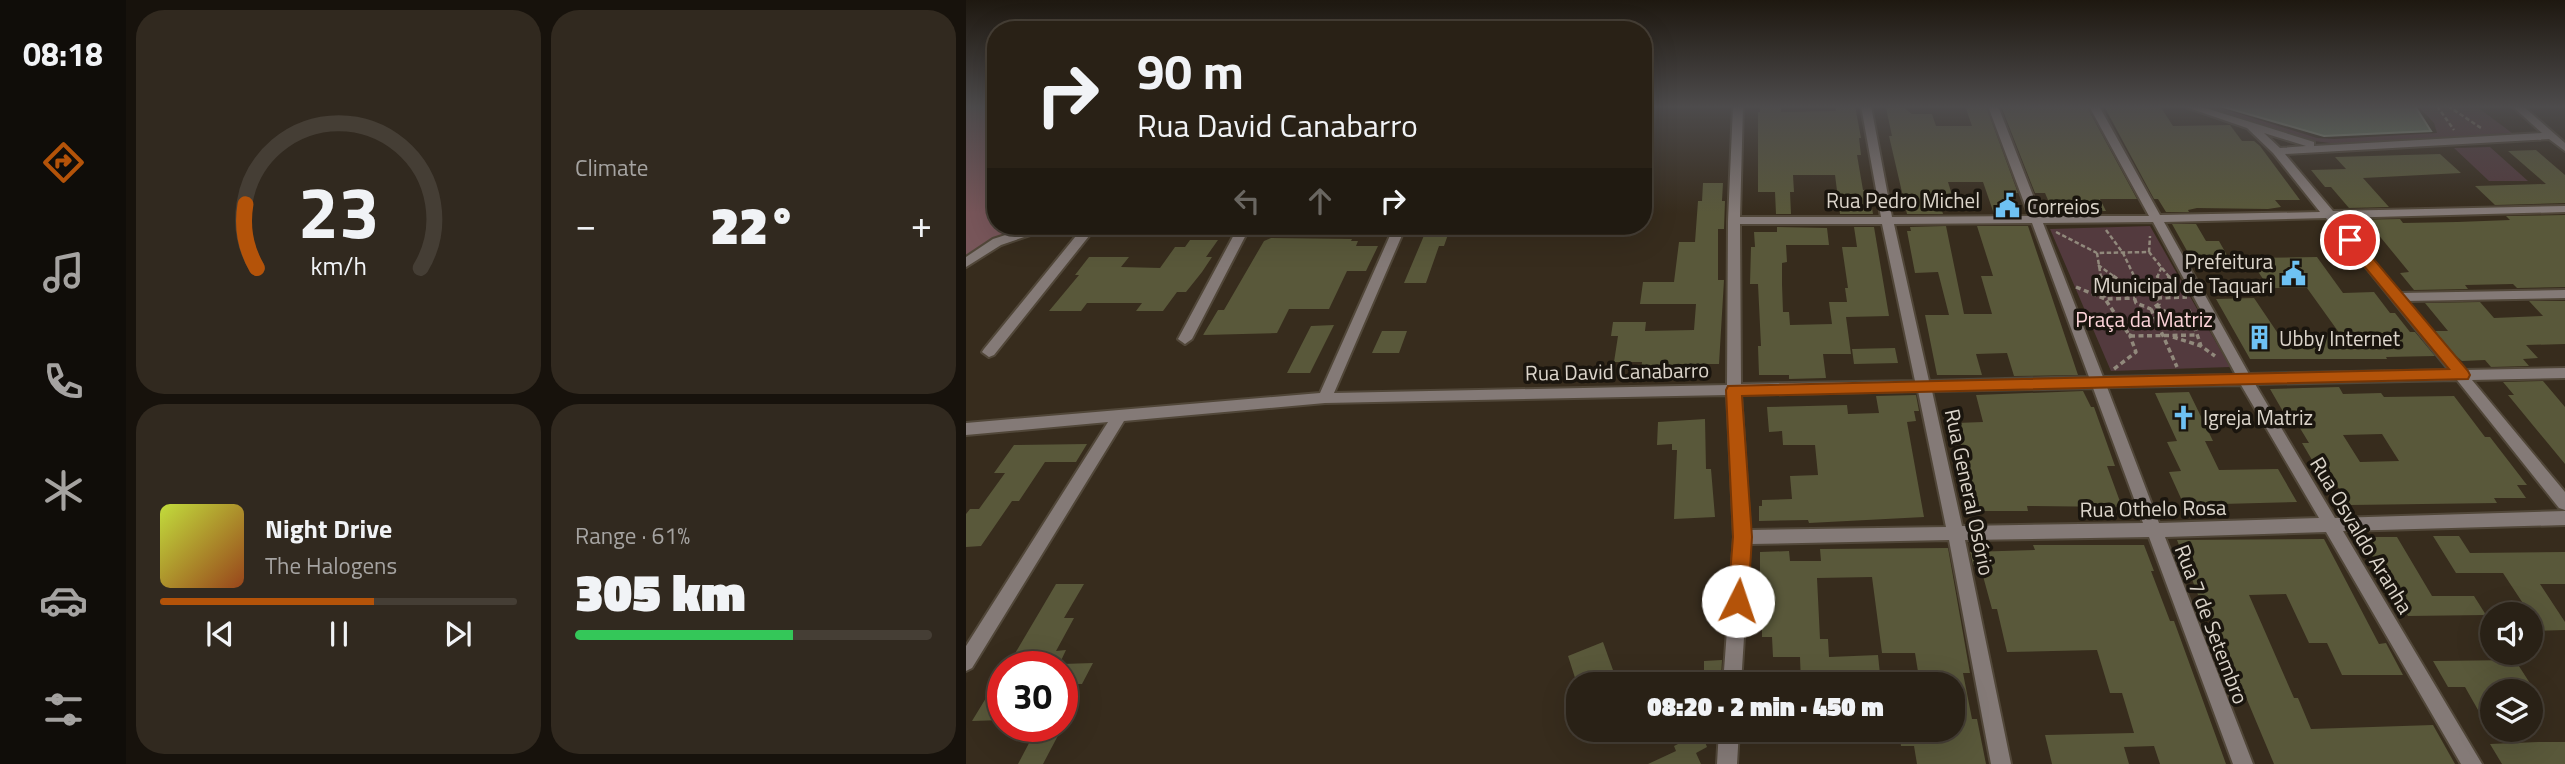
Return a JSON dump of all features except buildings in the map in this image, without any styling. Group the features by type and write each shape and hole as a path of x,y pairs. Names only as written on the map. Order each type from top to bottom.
{"street":[{"path":"1733,672 1742,537 1734,390 1737,142"},
{"name":"Rua General Osório","path":"1873,142 1887,220 1956,533 2001,764"},
{"name":"Rua 7 de Setembro","path":"2006,142 2243,764"},
{"name":"Rua Osvaldo Aranha","path":"2112,142 2153,222 2472,764"},
{"path":"2267,142 2565,503"},
{"path":"2304,142 2325,148"},
{"path":"2277,151 2445,142"},
{"name":"Rua Pedro Michel","path":"1734,220 2035,219 2153,222 2565,208"},
{"path":"966,263 1012,235"},
{"path":"989,352 1084,235"},
{"path":"1185,339 1240,235"},
{"path":"1325,398 1396,235"},
{"path":"2396,297 2565,294"},
{"name":"Rua David Canabarro","path":"966,429 1325,398 2565,373"},
{"path":"966,662 1121,414"},
{"name":"Rua Othelo Rosa","path":"1742,537 2154,530 2565,518"},
{"path":"1727,764 1728,742"}],"path":[{"path":"2149,252 2153,222"},
{"path":"2104,227 2123,253 2140,289 2157,298 2159,304 2151,309"},
{"path":"2050,229 2097,253 2149,252 2184,297 2201,346"},
{"path":"2097,253 2105,299 2130,336 2136,352 2111,370"},
{"path":"2098,265 2135,292"},
{"path":"2150,293 2162,266"},
{"path":"2157,298 2190,297 2183,285"},
{"path":"2075,287 2105,299 2135,298"},
{"path":"2135,292 2140,289"},
{"path":"2135,292 2136,303 2151,309 2166,336 2177,369"},
{"path":"2130,336 2143,306"},
{"path":"2156,306 2197,333"},
{"path":"2130,336 2197,333"},
{"path":"2166,336 2201,346 2220,360"}],"green space":[{"path":"2319,142 2375,142 2338,144"},
{"path":"2490,147 2528,181 2489,181 2454,148"},
{"name":"Praça da Matriz","path":"2150,226 2230,367 2111,371 2050,229"}],"shaded area":[{"path":"966,142 987,142 987,235 1003,235 966,258"}],"place":[{"name":"Correios","path":"2007,206"},
{"name":"Prefeitura Municipal de Taquari","path":"2293,273"},
{"name":"Ubby Internet","path":"2259,338"},
{"name":"Igreja Matriz","path":"2183,417"}],"route":[{"path":"1738,601 1742,537 1734,390 2462,375 2350,240"}]}
